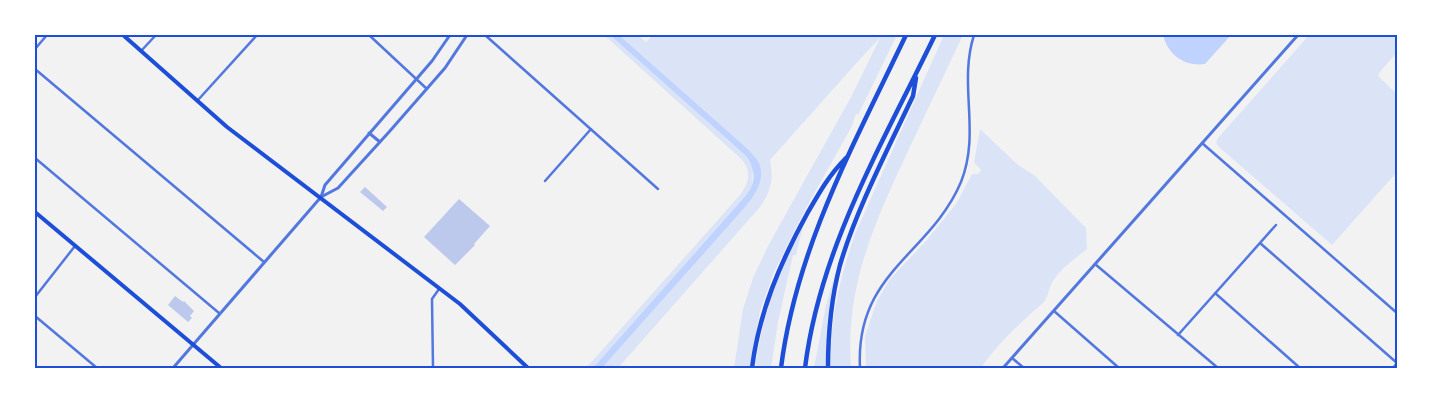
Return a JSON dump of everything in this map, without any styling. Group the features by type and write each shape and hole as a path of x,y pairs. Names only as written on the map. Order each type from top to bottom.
{"highway":[{"path":"781,368 792,306 805,261 824,210 906,35"},
{"path":"805,368 815,309 838,237 935,35"},
{"path":"828,368 831,312 842,258 861,208 913,96 918,71"},
{"path":"752,368 765,306 784,258 832,172 849,155"}],"main road":[{"path":"122,35 249,144 440,288 480,321 528,368"},
{"path":"35,212 221,368"}],"street":[{"path":"35,49 47,35"},
{"path":"141,51 156,35"},
{"path":"369,35 428,89"},
{"path":"173,368 320,197 325,185 369,132 417,79 450,35"},
{"path":"320,197 338,188 380,142 428,89 467,35"},
{"path":"485,35 658,189"},
{"path":"860,368 862,334 867,315 876,294 890,273 943,214 962,178 970,148 967,64 974,35"},
{"path":"1004,368 1298,35"},
{"path":"198,100 254,36"},
{"path":"35,69 264,262"},
{"path":"545,181 591,129"},
{"path":"369,132 380,142"},
{"path":"1202,143 1397,313"},
{"path":"35,158 219,313"},
{"path":"1178,335 1276,224"},
{"path":"1260,242 1397,363 1393,368"},
{"path":"35,297 75,246"},
{"path":"1095,264 1216,368"},
{"path":"433,368 432,299 440,288"},
{"path":"1215,293 1300,368"},
{"path":"1054,311 1119,368"},
{"path":"35,316 97,368"},
{"path":"1012,358 1024,368"}],"shaded area":[{"path":"604,35 610,35 745,155 753,169 752,188 593,368 586,368 740,195 748,180 748,171 739,157"},
{"path":"619,35 638,35 646,42 653,35 897,35 858,115 856,114 851,128 806,208 774,272 760,311 750,368 734,368 743,309 753,278 767,248 851,97 880,38 770,160 771,185 760,207 618,368 602,368 739,214 756,191 760,176 759,169 749,150"},
{"path":"944,35 963,35 896,176 874,228 858,281 853,309 850,338 851,368 831,368 832,333 837,300 855,234"},
{"path":"1309,35 1397,35 1397,52 1378,76 1397,94 1397,172 1332,245 1216,143 1218,138"},
{"path":"980,129 1017,164 1035,176 1086,228 1087,249 1061,270 1053,281 1044,302 1002,341 981,368 866,368 865,336 877,301 890,279 925,242 956,204 972,174 978,174 981,170 974,162"},
{"path":"803,227 796,255 793,255 778,322 771,368 755,368 766,313 772,295 778,278"},
{"path":"834,277 827,324 826,368 814,368 826,305"}],"water":[{"path":"610,35 619,35 749,150 759,163 761,177 756,191 739,214 602,368 593,368 747,194 754,175 745,155"},
{"path":"1163,35 1231,35 1205,64 1191,64 1173,54"}],"building":[{"path":"365,187 387,207 383,211 360,192"},
{"path":"459,199 490,226 475,245 455,265 424,237"},
{"path":"175,296 184,301 194,311 190,316 192,318 188,322 168,305"}]}
